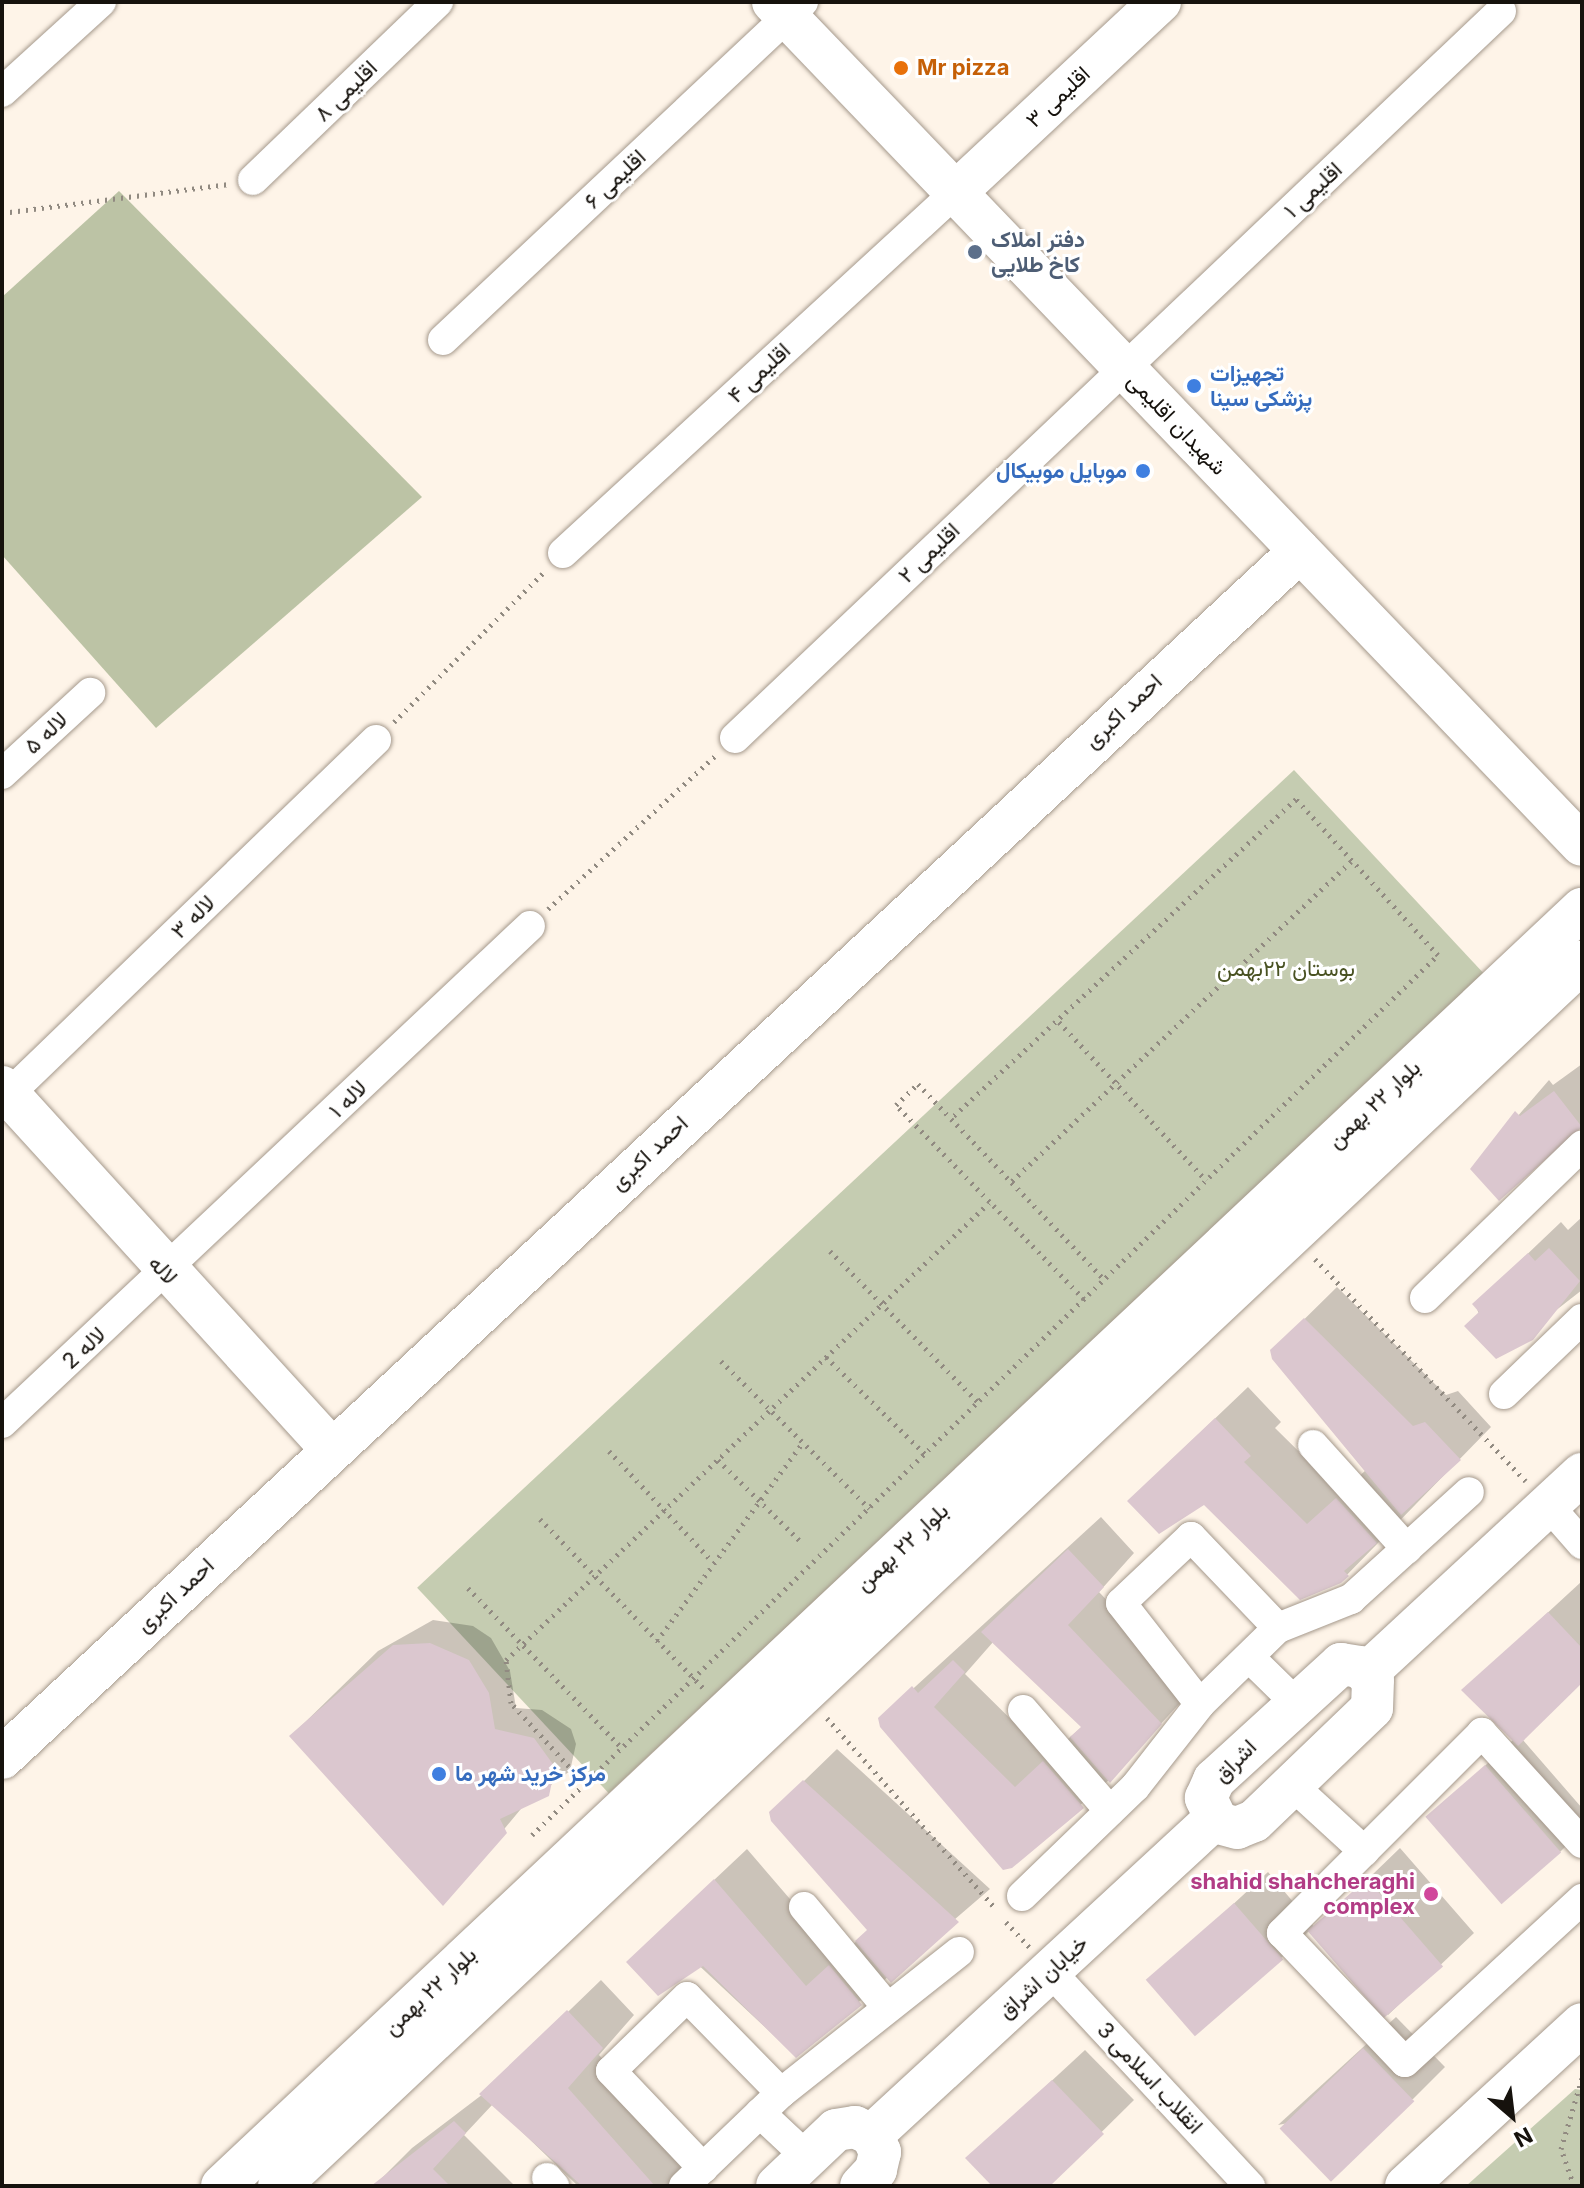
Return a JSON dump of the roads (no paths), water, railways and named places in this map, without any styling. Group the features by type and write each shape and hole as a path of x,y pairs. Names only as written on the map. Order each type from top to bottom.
{"street":[{"path":"2,92 101,2"},
{"name":"اقلیمی ۸","path":"253,180 438,2"},
{"name":"اقلیمی ۳","path":"956,192 1160,2"},
{"name":"شهیدان اقلیمی","path":"788,7 956,192 1582,845"},
{"name":"اقلیمی ۶","path":"443,340 788,7"},
{"name":"اقلیمی ۱","path":"1124,368 1501,11"},
{"name":"اقلیمی ۴","path":"563,553 956,192"},
{"name":"اقلیمی ۲","path":"735,738 1124,368"},
{"name":"احمد اکبری","path":"2,1758 1300,551"},
{"name":"لاله ۵","path":"2,774 90,693"},
{"name":"لاله ۳","path":"6,1090 376,740"},
{"name":"بلوار ۲۲ بهمن","path":"222,2186 1582,909"},
{"name":"لاله ۱","path":"165,1273 530,926"},
{"name":"بلوار ۲۲ بهمن","path":"279,2186 1582,962"},
{"name":"لاله","path":"6,1090 165,1273 331,1449"},
{"path":"1425,1298 1579,1156"},
{"name":"لاله 2","path":"2,1423 165,1273"},
{"path":"1504,1394 1582,1319"},
{"path":"1313,1445 1407,1549"},
{"path":"1215,1819 1246,1827 1292,1785 1372,1708 1375,1689 1367,1673 1582,1474"},
{"path":"1022,1896 1110,1811 1200,1704 1278,1628 1351,1599 1469,1492"},
{"path":"1548,1505 1582,1544"},
{"path":"1200,1704 1121,1603 1191,1537 1278,1628"},
{"path":"1249,1657 1295,1702"},
{"name":"اشراق","path":"1215,1819 1206,1798 1214,1780 1295,1702 1332,1668 1351,1664 1367,1673"},
{"path":"1023,1710 1110,1811"},
{"path":"1582,1843 1482,1733 1282,1933 1405,2062 1582,1899"},
{"path":"1292,1785 1364,1851"},
{"name":"خیابان اشراق","path":"872,2135 1215,1819"},
{"path":"804,1907 888,2008"},
{"path":"807,2157 770,2103 687,1997 611,2071 694,2177 770,2103 959,1952"},
{"name":"انقلاب اسلامی 3","path":"1050,1971 1250,2186"},
{"path":"1406,2186 1577,2039"},
{"path":"777,2186 845,2127 872,2135 880,2161 861,2186"}],"place":[{"name":"Mr pizza","path":"901,68"},
{"name":"دفتر املاک کاخ طلایی","path":"975,252"},
{"name":"تجهیزات پزشکی سینا","path":"1194,386"},
{"name":"موبایل موبیکال","path":"1143,471"},
{"name":"مرکز خرید شهر ما","path":"439,1774"},
{"name":"shahid shahcheraghi complex","path":"1431,1894"}],"park label":[{"name":"بوستان ۲۲بهمن","path":"1286,969"}]}
